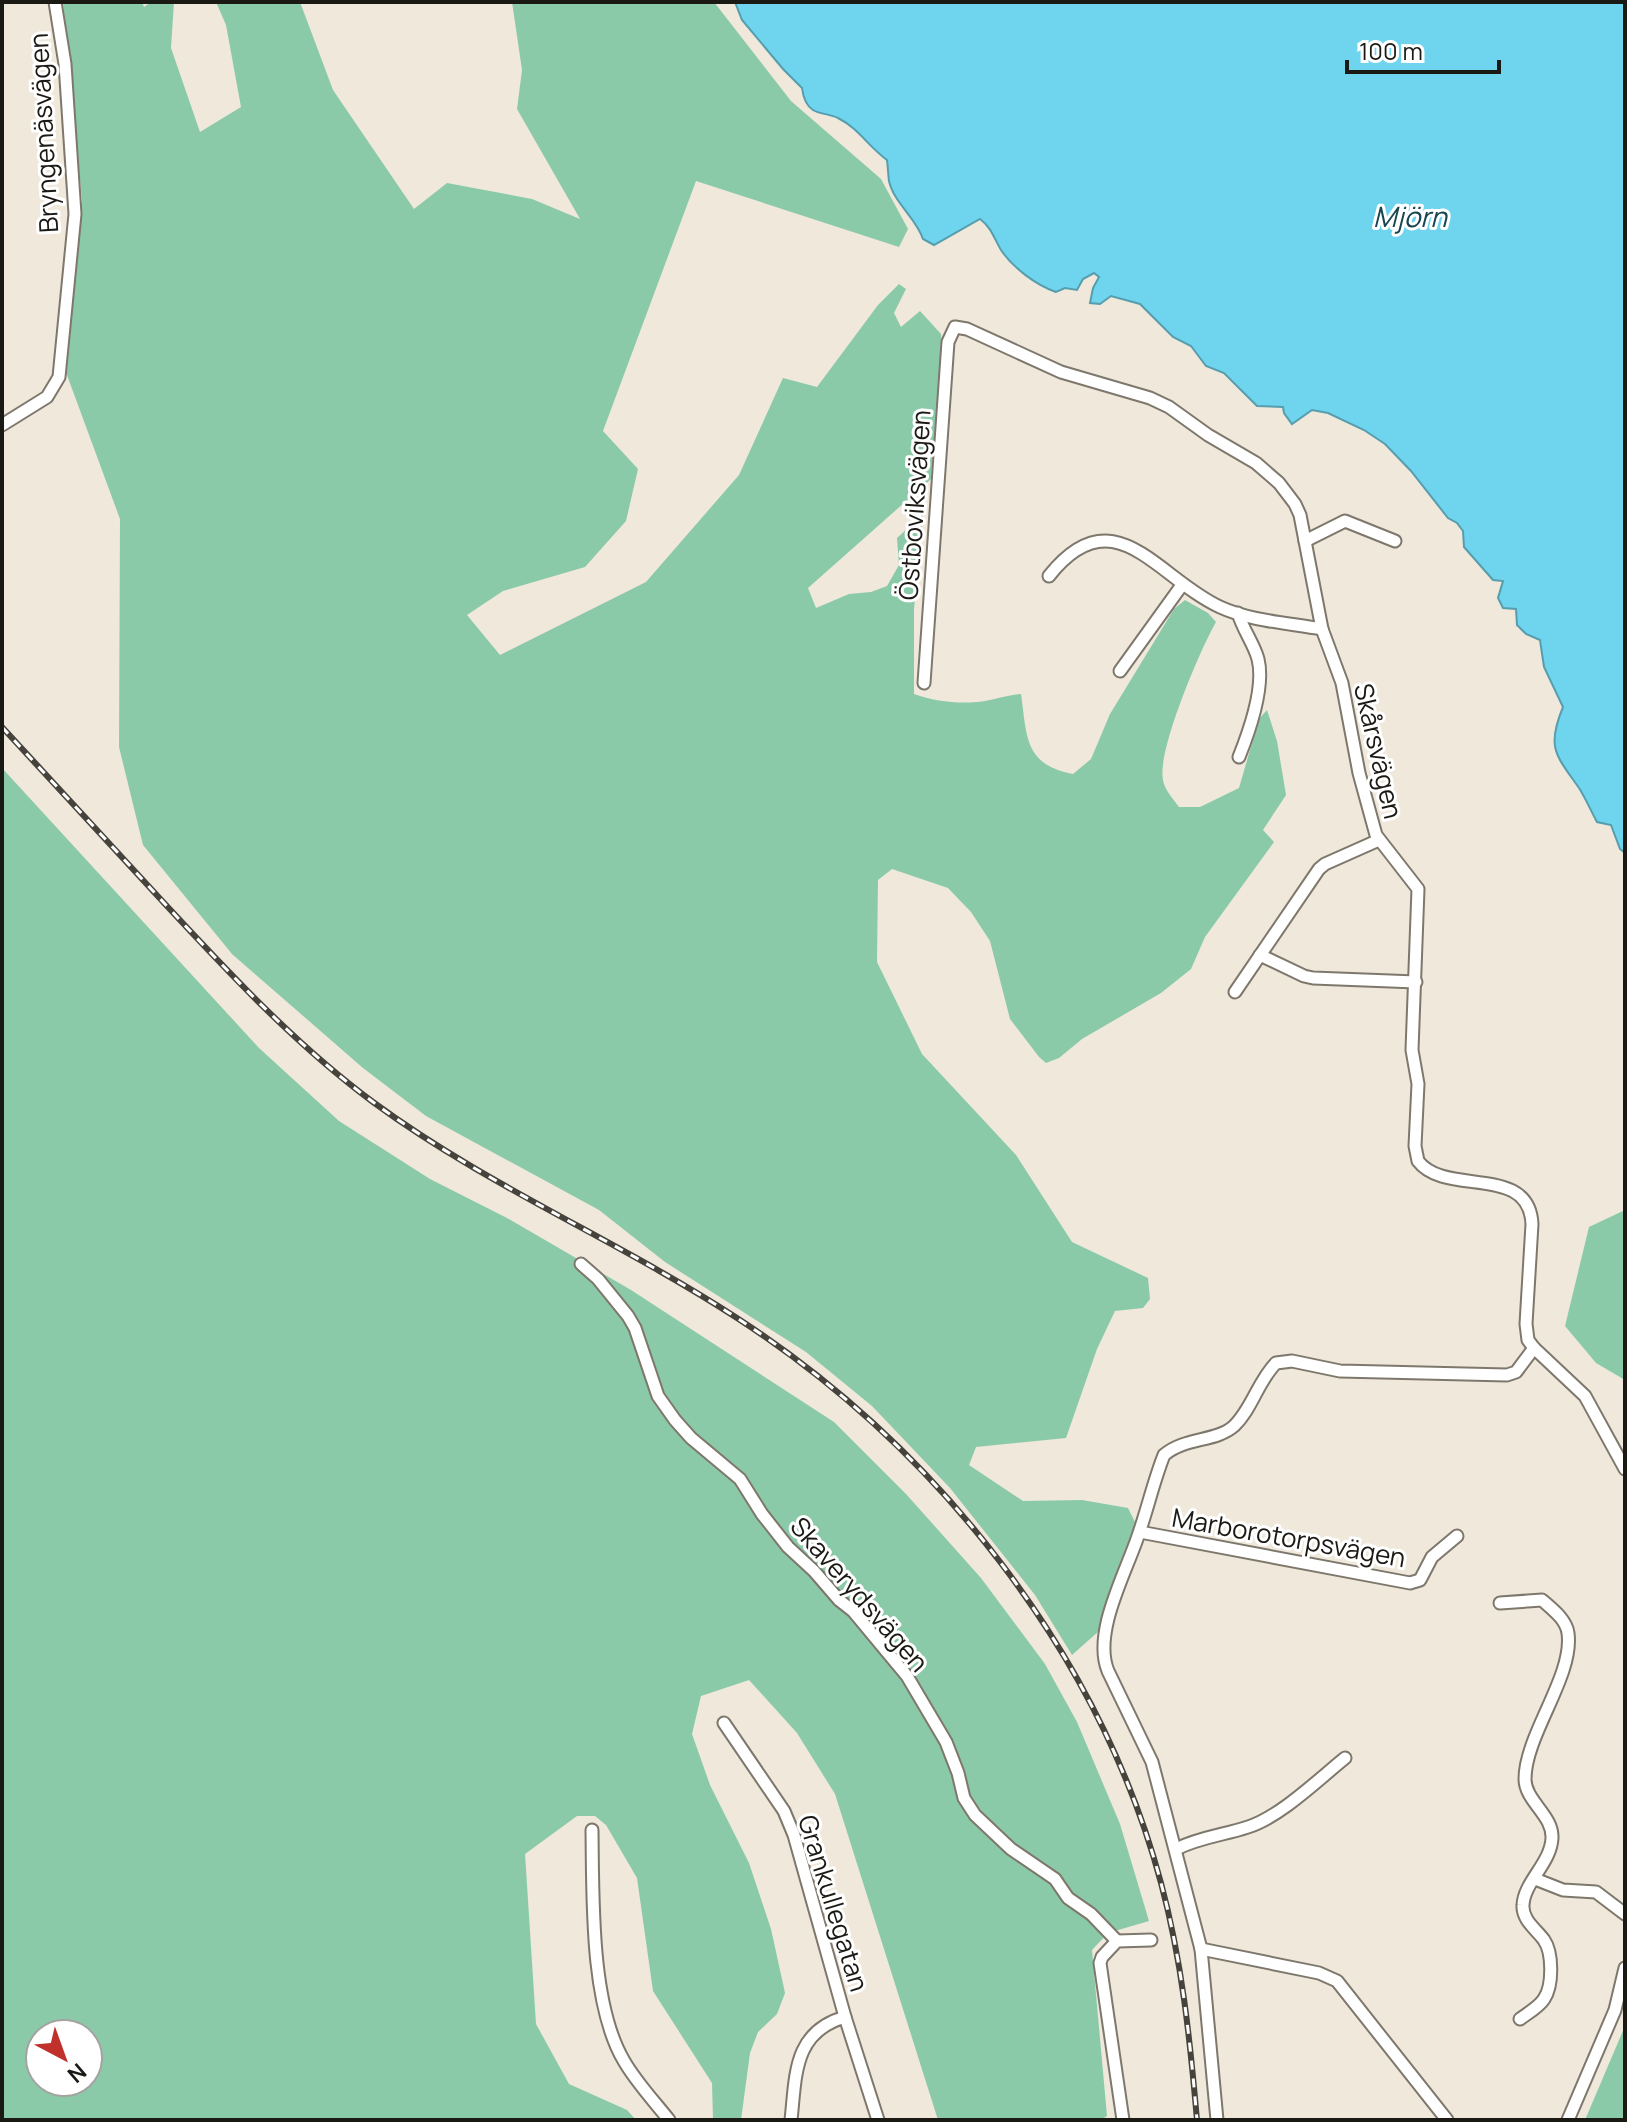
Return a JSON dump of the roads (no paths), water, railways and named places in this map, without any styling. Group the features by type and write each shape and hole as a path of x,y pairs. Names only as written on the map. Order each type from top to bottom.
{"street":[{"name":"Bryngenäsvägen","path":"2,425 47,397 59,377 75,214 65,64 55,2"},
{"name":"Skårsvägen","path":"952,330 960,326 1061,372 1150,398 1169,407 1208,435 1256,463 1279,483 1295,504 1322,629 1342,683 1359,773 1379,840 1418,889 1412,1050 1418,1084 1415,1155 1422,1167 1434,1174 1507,1189 1524,1197 1531,1210 1532,1224 1526,1324 1528,1340 1534,1348"},
{"name":"Östboviksvägen","path":"924,683 938,463 948,342 952,330"},
{"path":"1305,541 1345,521 1395,541"},
{"path":"1049,576 1067,554 1095,542 1115,542 1151,558 1198,596 1238,613 1322,629"},
{"path":"1120,671 1182,585"},
{"path":"1238,613 1243,631 1259,662 1251,725 1239,757"},
{"path":"1235,992 1319,869 1379,840"},
{"path":"1260,955 1313,978 1416,982"},
{"name":"Skaverydsvägen","path":"581,1264 598,1279 628,1316 658,1396 675,1420 691,1438 740,1479 788,1547 853,1611 907,1676 946,1742 964,1798 975,1815 1011,1849 1055,1879 1068,1898 1091,1914 1117,1941"},
{"path":"1217,2120 1201,1949 1152,1762 1103,1657 1111,1610 1164,1455 1181,1444 1223,1432 1235,1425 1276,1363 1292,1361 1340,1371 1507,1375 1516,1372 1534,1348 1585,1396 1625,1469"},
{"name":"Marborotorpsvägen","path":"1140,1532 1410,1583 1420,1580 1432,1557 1457,1536"},
{"path":"1500,1603 1542,1600 1560,1615 1568,1632 1564,1665 1526,1764 1525,1782 1529,1794 1545,1817 1553,1836 1523,1900 1526,1919 1547,1943 1550,1961 1548,1989 1544,2000 1520,2019"},
{"name":"Grankullegatan","path":"724,1723 784,1811 794,1835 845,2017 878,2120"},
{"path":"1176,1849 1196,1839 1262,1821 1303,1793 1345,1758"},
{"path":"592,1830 597,1957 608,2025 622,2059 669,2120"},
{"path":"1535,1879 1563,1890 1596,1892 1625,1914"},
{"path":"1123,2120 1100,1963 1117,1941 1151,1940"},
{"path":"1201,1949 1319,1973 1337,1981 1447,2120"},
{"path":"1568,2120 1615,2010 1625,1968"},
{"name":"Grankullegatan","path":"791,2120 796,2069 805,2045 824,2025 845,2017"}],"water":[{"name":"Mjörn","path":"735,2 1625,2 1625,853 1620,849 1611,825 1597,822 1582,792 1559,759 1555,732 1563,707 1544,667 1540,640 1526,634 1517,625 1516,609 1503,608 1498,598 1503,581 1493,580 1464,547 1463,531 1457,523 1448,518 1385,444 1328,413 1312,410 1292,424 1283,407 1257,406 1224,373 1206,366 1191,346 1173,337 1140,304 1111,296 1100,304 1090,303 1099,277 1094,273 1083,279 1077,290 1065,288 1056,292 1033,280 1006,257 990,229 980,219 934,245 923,239 892,189 887,160 845,122 810,108 802,88 742,20"}],"railway":[{"path":"2,727 239,982 290,1033 345,1080 461,1160 737,1318 810,1370 878,1428 942,1493 1000,1562 1052,1637 1097,1715 1133,1798 1161,1883 1180,1971 1197,2120"}]}
